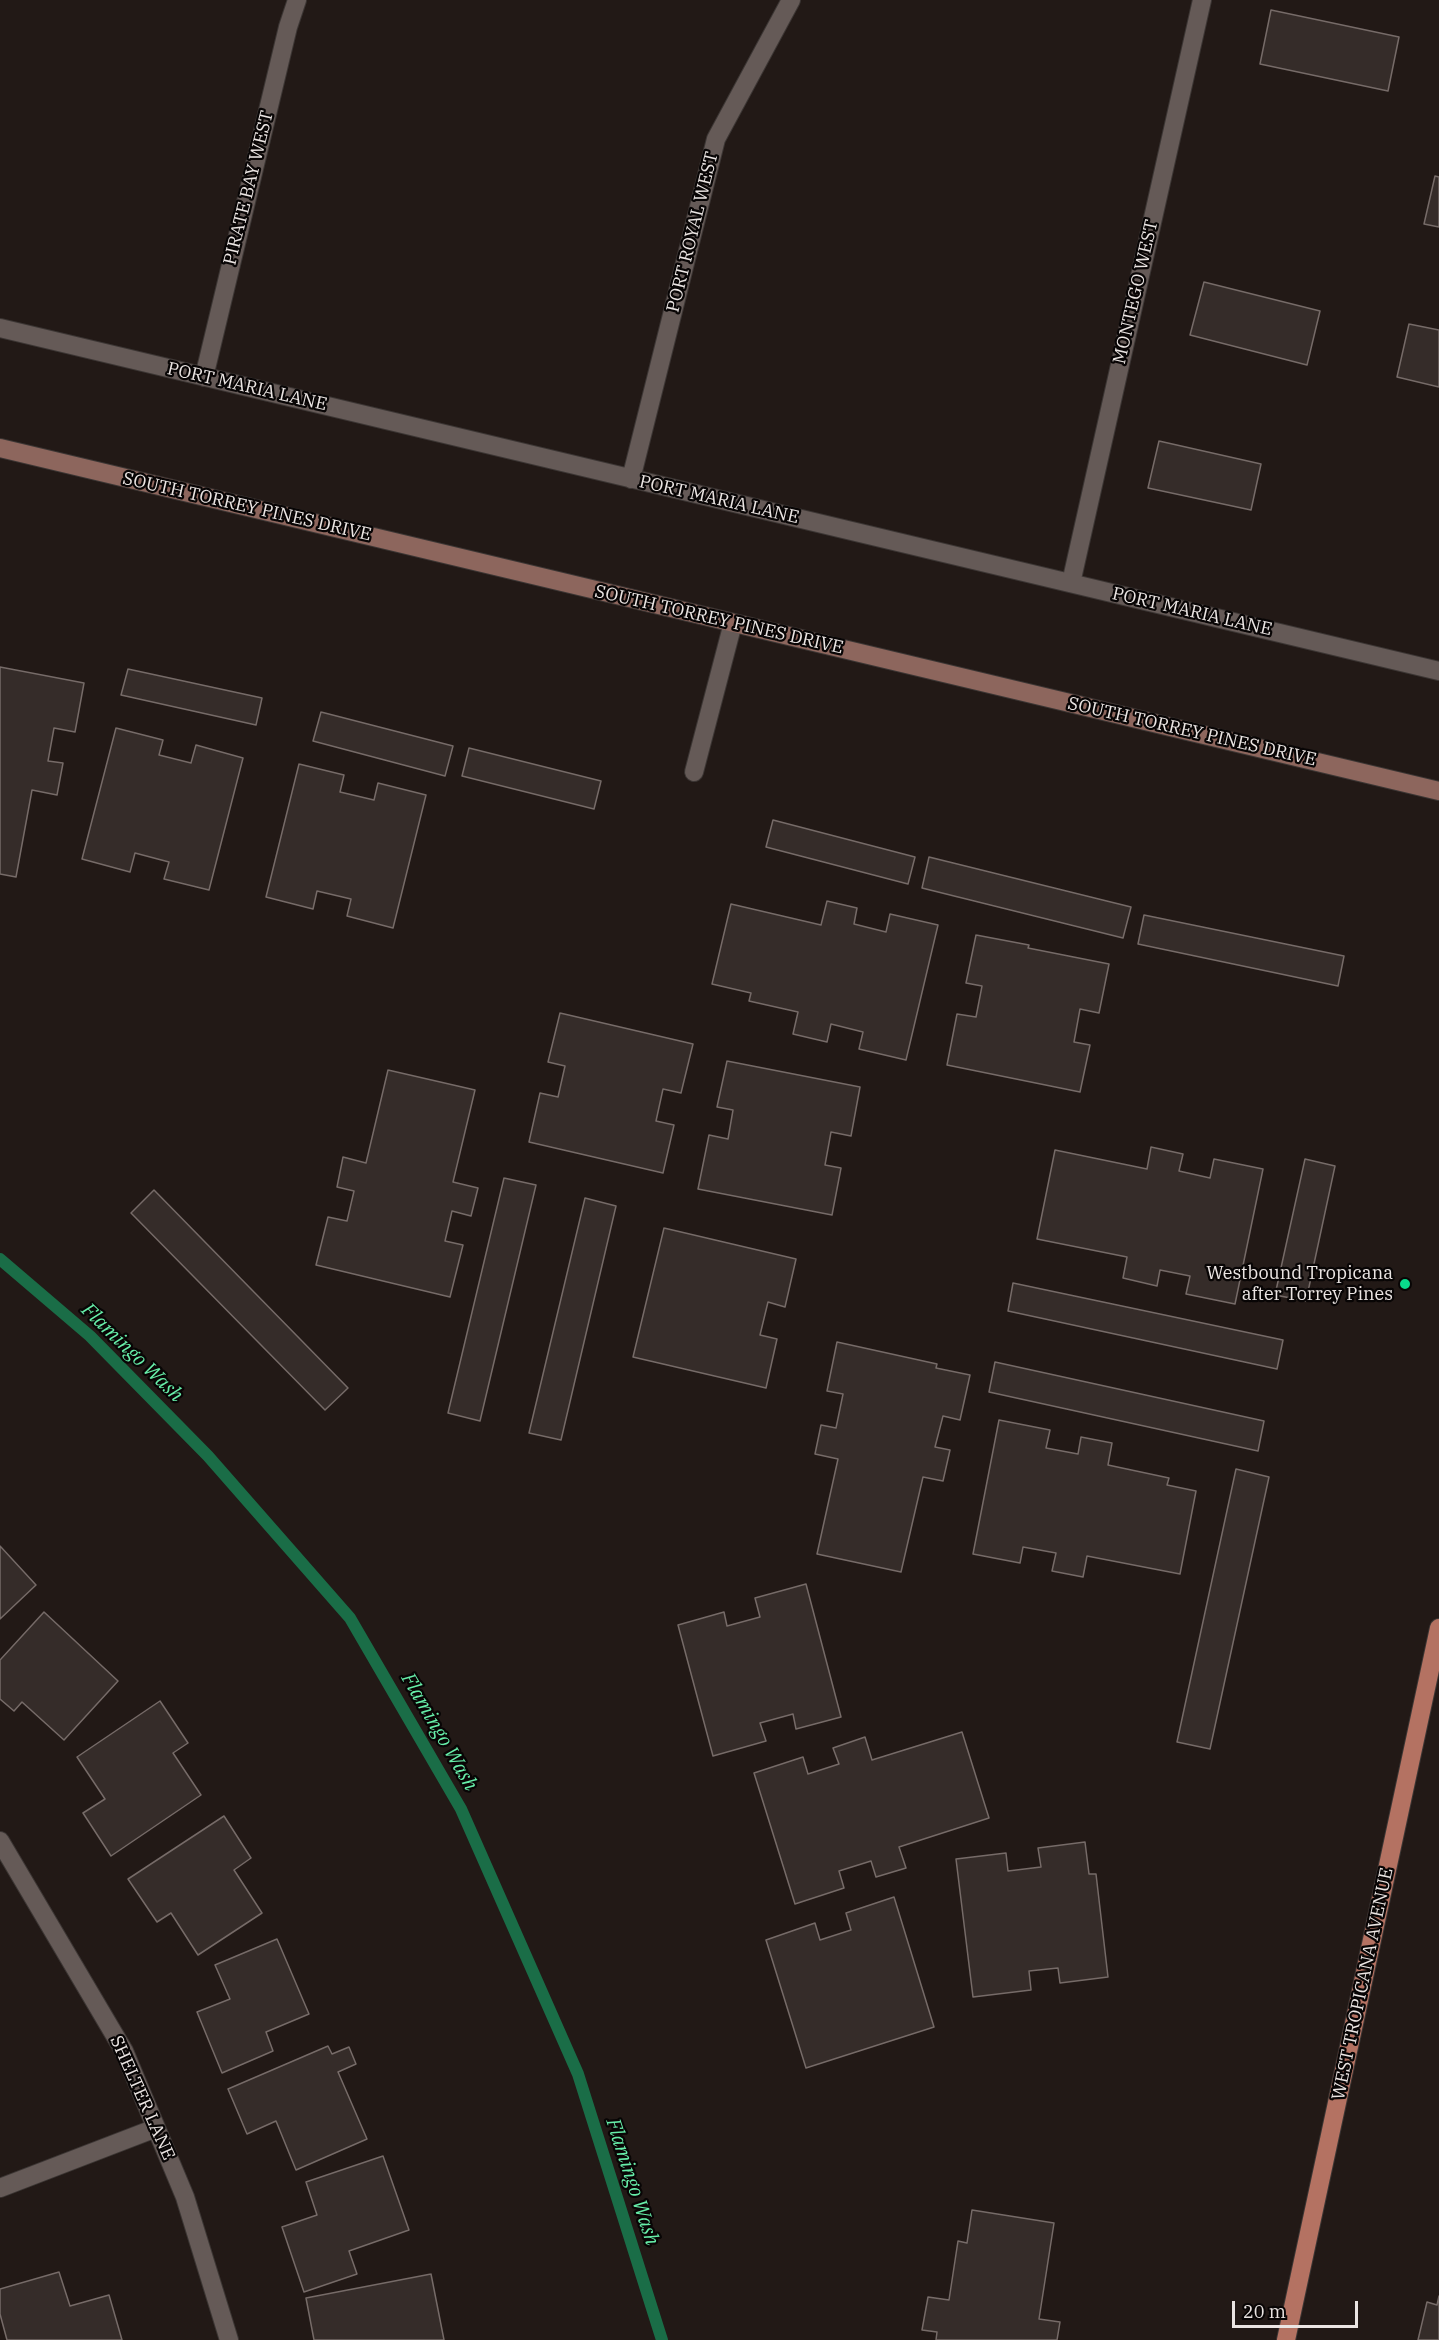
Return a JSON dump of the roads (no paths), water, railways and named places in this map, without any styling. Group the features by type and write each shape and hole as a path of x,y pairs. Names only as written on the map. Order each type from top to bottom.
{"main road":[{"name":"SOUTH TORREY PINES DRIVE","path":"0,448 1439,791"},
{"name":"WEST TROPICANA AVENUE","path":"1286,2340 1439,1628"}],"street":[{"name":"PIRATE BAY WEST","path":"204,377 288,27 297,0"},
{"name":"PORT ROYAL WEST","path":"631,479 716,139 790,0"},
{"name":"MONTEGO WEST","path":"1071,583 1202,0"},
{"name":"PORT MARIA LANE","path":"0,328 1439,671"},
{"path":"694,772 733,623"},
{"name":"SHELTER LANE","path":"0,1841 124,2051 185,2197 230,2340"},
{"path":"0,2188 156,2128"}],"waterway":[{"name":"Flamingo Wash","path":"0,1259 90,1336 208,1456 350,1618 461,1809 578,2074 662,2340"}],"place":[{"name":"Westbound Tropicana after Torrey Pines","path":"1405,1284"}]}
